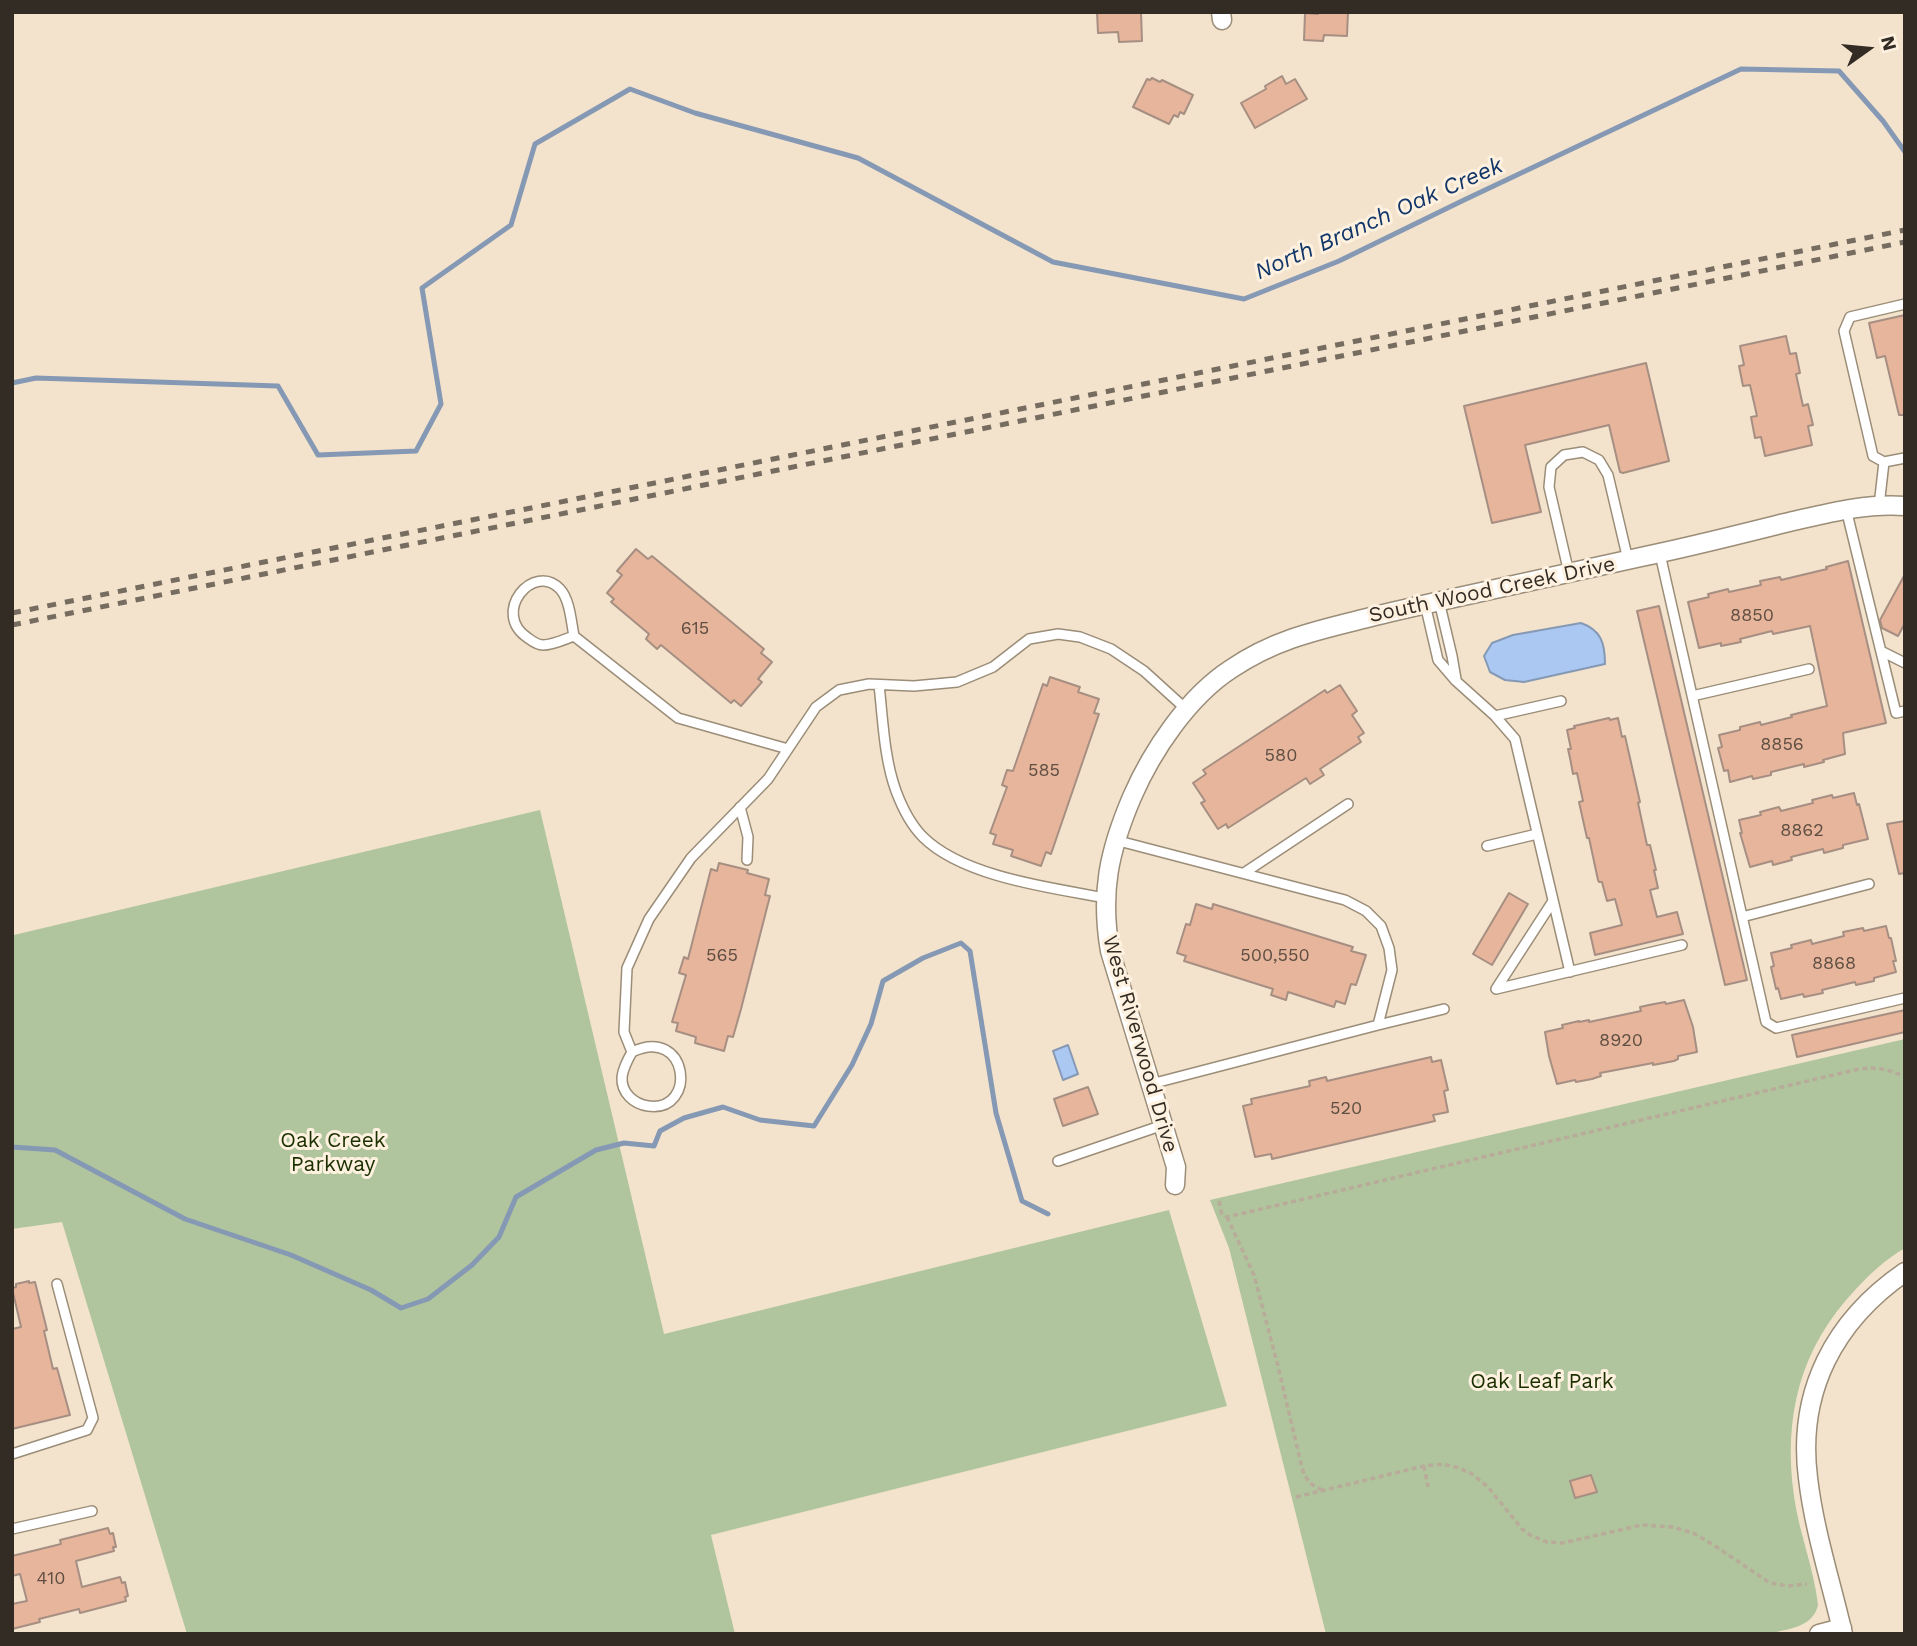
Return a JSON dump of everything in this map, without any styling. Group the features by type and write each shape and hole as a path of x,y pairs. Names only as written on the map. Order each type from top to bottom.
{"street":[{"name":"South Wood Creek Drive","path":"1138,783 1161,742 1209,687 1229,670 1264,649 1303,633 1660,554 1846,509 1905,506"},
{"name":"West Riverwood Drive","path":"1138,783 1115,840 1108,867 1105,923 1110,951 1176,1167 1175,1185"},
{"path":"1819,1634 1843,1631 1819,1536 1808,1478 1806,1444 1810,1408 1832,1348 1849,1321 1905,1272"}],"lane":[{"path":"1905,304 1850,317 1844,331 1873,456 1884,462 1905,457"},
{"path":"1569,573 1549,487 1551,467 1564,455 1583,452 1599,460 1608,475 1628,560"},
{"path":"1879,506 1884,462"},
{"path":"1846,509 1896,713 1905,711"},
{"path":"1660,554 1766,1022 1776,1028 1905,998"},
{"path":"574,636 543,645 534,643 524,636 514,621 512,608 516,598 532,583 550,583 560,589 566,601 574,636 678,718 788,749"},
{"path":"1432,603 1452,656 1456,681"},
{"path":"1432,603 1438,660 1456,681 1495,716 1514,739 1570,972"},
{"path":"632,1052 644,1046 659,1046 675,1056 681,1070 681,1083 677,1095 668,1103 649,1106 636,1102 626,1094 622,1078 632,1052 624,1032 626,968 649,919 691,858 768,779 816,707 839,690 869,684 914,686 957,682 993,667 1029,639 1058,634 1080,637 1111,649 1144,671 1187,710"},
{"path":"1881,651 1905,663"},
{"path":"1692,696 1809,669"},
{"path":"878,685 890,769 896,791 906,814 923,838 953,859 1009,880 1105,898"},
{"path":"1495,716 1561,701"},
{"path":"1244,873 1348,804"},
{"path":"740,807 748,837 747,860"},
{"path":"1487,846 1537,834"},
{"path":"1115,840 1345,900 1366,911 1381,926 1389,948 1392,970 1378,1025"},
{"path":"1742,917 1869,884"},
{"path":"1553,901 1496,989 1682,945"},
{"path":"1151,1084 1444,1009"},
{"path":"1058,1161 1163,1125"},
{"path":"12,1454 87,1430 93,1418 57,1284"},
{"path":"12,1529 92,1511"}],"path":[{"path":"1227,1217 1859,1069 1876,1068 1893,1071 1905,1077"},
{"path":"1219,1201 1222,1214 1227,1217 1254,1275 1302,1468 1310,1483 1324,1490"},
{"path":"1296,1497 1424,1466 1443,1464 1472,1474 1488,1487 1522,1529 1547,1542 1563,1543 1642,1525 1673,1527 1693,1533 1770,1583 1788,1586 1807,1584"},
{"path":"1424,1466 1428,1487"}],"green space":[{"name":"Oak Creek Parkway","path":"540,810 664,1334 1169,1210 1227,1406 711,1535 735,1634 187,1634 62,1222 12,1229 12,931 14,935"},
{"name":"Oak Leaf Park","path":"1905,1039 1905,1248 1873,1272 1856,1289 1821,1335 1809,1359 1794,1411 1791,1467 1794,1496 1818,1605 1811,1619 1791,1629 1767,1634 1326,1634 1229,1248 1210,1200"}],"water":[{"path":"1581,623 1593,629 1600,638 1605,664 1524,682 1505,680 1490,672 1484,656 1492,643 1513,635"},
{"path":"1068,1045 1078,1074 1063,1080 1053,1051"}],"building":[{"path":"1097,12 1141,12 1142,41 1119,42 1118,32 1098,33"},
{"path":"1348,12 1347,36 1324,35 1323,41 1304,40 1305,13"},
{"path":"1282,76 1286,84 1295,79 1307,99 1255,128 1241,103"},
{"path":"1152,78 1193,95 1184,114 1180,112 1178,117 1174,115 1169,124 1133,107 1147,79"},
{"path":"1905,315 1905,415 1899,415 1885,356 1877,358 1869,323"},
{"path":"1786,336 1790,354 1796,353 1800,373 1796,374 1803,406 1808,404 1813,425 1808,426 1812,445 1765,456 1761,437 1755,438 1751,417 1757,416 1750,385 1743,386 1739,366 1744,365 1740,346"},
{"path":"1646,363 1669,461 1620,472 1609,425 1525,445 1541,512 1492,523 1464,406"},
{"path":"636,549 648,559 652,556 764,649 761,653 772,662 758,679 762,682 741,706 734,700 731,703 661,645 657,649 646,639 649,634 611,602 614,599 607,593 622,575 617,571"},
{"path":"1848,561 1886,723 1843,733 1845,754 1823,760 1824,762 1804,767 1804,764 1771,772 1771,775 1753,779 1752,776 1730,782 1728,770 1724,771 1718,748 1722,747 1719,735 1740,730 1740,727 1760,722 1761,725 1827,706 1810,626 1773,634 1772,631 1740,639 1741,642 1699,648 1688,602 1709,597 1708,594 1761,585 1760,581 1780,577 1781,580"},
{"path":"1905,574 1905,623 1898,636 1882,628 1880,620"},
{"path":"1659,606 1747,980 1725,985 1637,611"},
{"path":"1050,677 1080,687 1078,692 1099,699 1094,713 1099,714 1051,854 1046,852 1041,866 1011,856 1013,850 993,844 996,835 990,833 1007,787 1002,785 1007,770 1013,771 1043,684 1047,686"},
{"path":"1340,685 1357,711 1352,715 1364,733 1358,737 1361,742 1320,769 1324,775 1310,784 1306,778 1228,828 1226,824 1218,829 1201,803 1205,801 1193,783 1206,774 1203,770 1325,690 1327,693"},
{"path":"1618,718 1622,737 1625,736 1647,845 1650,845 1656,870 1658,888 1650,890 1657,917 1677,912 1683,934 1595,955 1590,933 1622,925 1615,899 1607,901 1602,882 1598,880 1579,802 1583,801 1577,773 1573,774 1567,730"},
{"path":"1854,793 1868,839 1824,853 1823,849 1791,857 1792,860 1773,865 1772,861 1750,867 1739,820 1779,807 1781,811 1832,795 1833,798"},
{"path":"1905,821 1905,873 1899,874 1887,824"},
{"path":"719,863 748,870 747,873 769,879 765,895 770,896 733,1037 728,1036 724,1051 695,1043 696,1037 676,1031 678,1023 672,1022 686,975 679,973 684,957 688,959 711,869 717,871"},
{"path":"1509,893 1528,904 1492,965 1473,954"},
{"path":"1196,904 1212,909 1213,904 1353,947 1351,951 1366,955 1356,985 1351,984 1345,1004 1336,1001 1334,1007 1288,992 1286,1000 1271,995 1273,989 1184,961 1186,956 1177,953"},
{"path":"1886,926 1896,961 1893,961 1896,972 1874,978 1874,981 1856,985 1855,982 1822,990 1823,993 1781,999 1771,967 1774,966 1771,953 1811,940 1812,944 1844,936 1843,932"},
{"path":"1684,1000 1693,1027 1697,1052 1678,1056 1674,1061 1600,1073 1601,1076 1592,1079 1557,1084 1545,1032 1579,1021 1589,1022 1641,1011 1640,1007"},
{"path":"1905,1010 1905,1032 1797,1057 1792,1035"},
{"path":"1431,1057 1432,1062 1441,1060 1448,1090 1444,1091 1448,1112 1433,1115 1435,1121 1272,1159 1271,1154 1255,1157 1243,1106 1252,1104 1251,1099 1310,1086 1309,1081 1326,1077 1327,1081"},
{"path":"1088,1087 1098,1114 1063,1126 1054,1099"},
{"path":"35,1282 53,1369 57,1368 70,1415 12,1429 12,1329 21,1327 12,1288 16,1287 16,1284"},
{"path":"1591,1475 1597,1492 1575,1498 1570,1481"},
{"path":"108,1528 110,1534 113,1533 116,1547 113,1547 114,1551 76,1561 82,1587 120,1577 122,1583 125,1582 128,1596 125,1597 126,1601 80,1613 79,1609 12,1629 12,1604 27,1601 20,1574 12,1576 12,1556 61,1544 60,1540"}],"waterway":[{"name":"North Branch Oak Creek","path":"12,383 36,378 278,386 318,455 416,451 441,404 422,288 511,225 535,144 630,89 695,113 858,158 1053,262 1244,299 1339,261 1741,69 1839,71 1883,121 1905,152"},
{"path":"12,1147 55,1150 185,1219 291,1255 371,1290 401,1308 428,1299 472,1265 499,1237 516,1197 596,1150 624,1143 654,1146 660,1131 684,1118 723,1107 760,1120 814,1126 852,1065 871,1024 883,981 923,958 961,943 970,951 996,1113 1022,1201 1048,1214"}],"railway":[{"path":"12,613 1905,230"},
{"path":"12,625 1905,242"}]}
